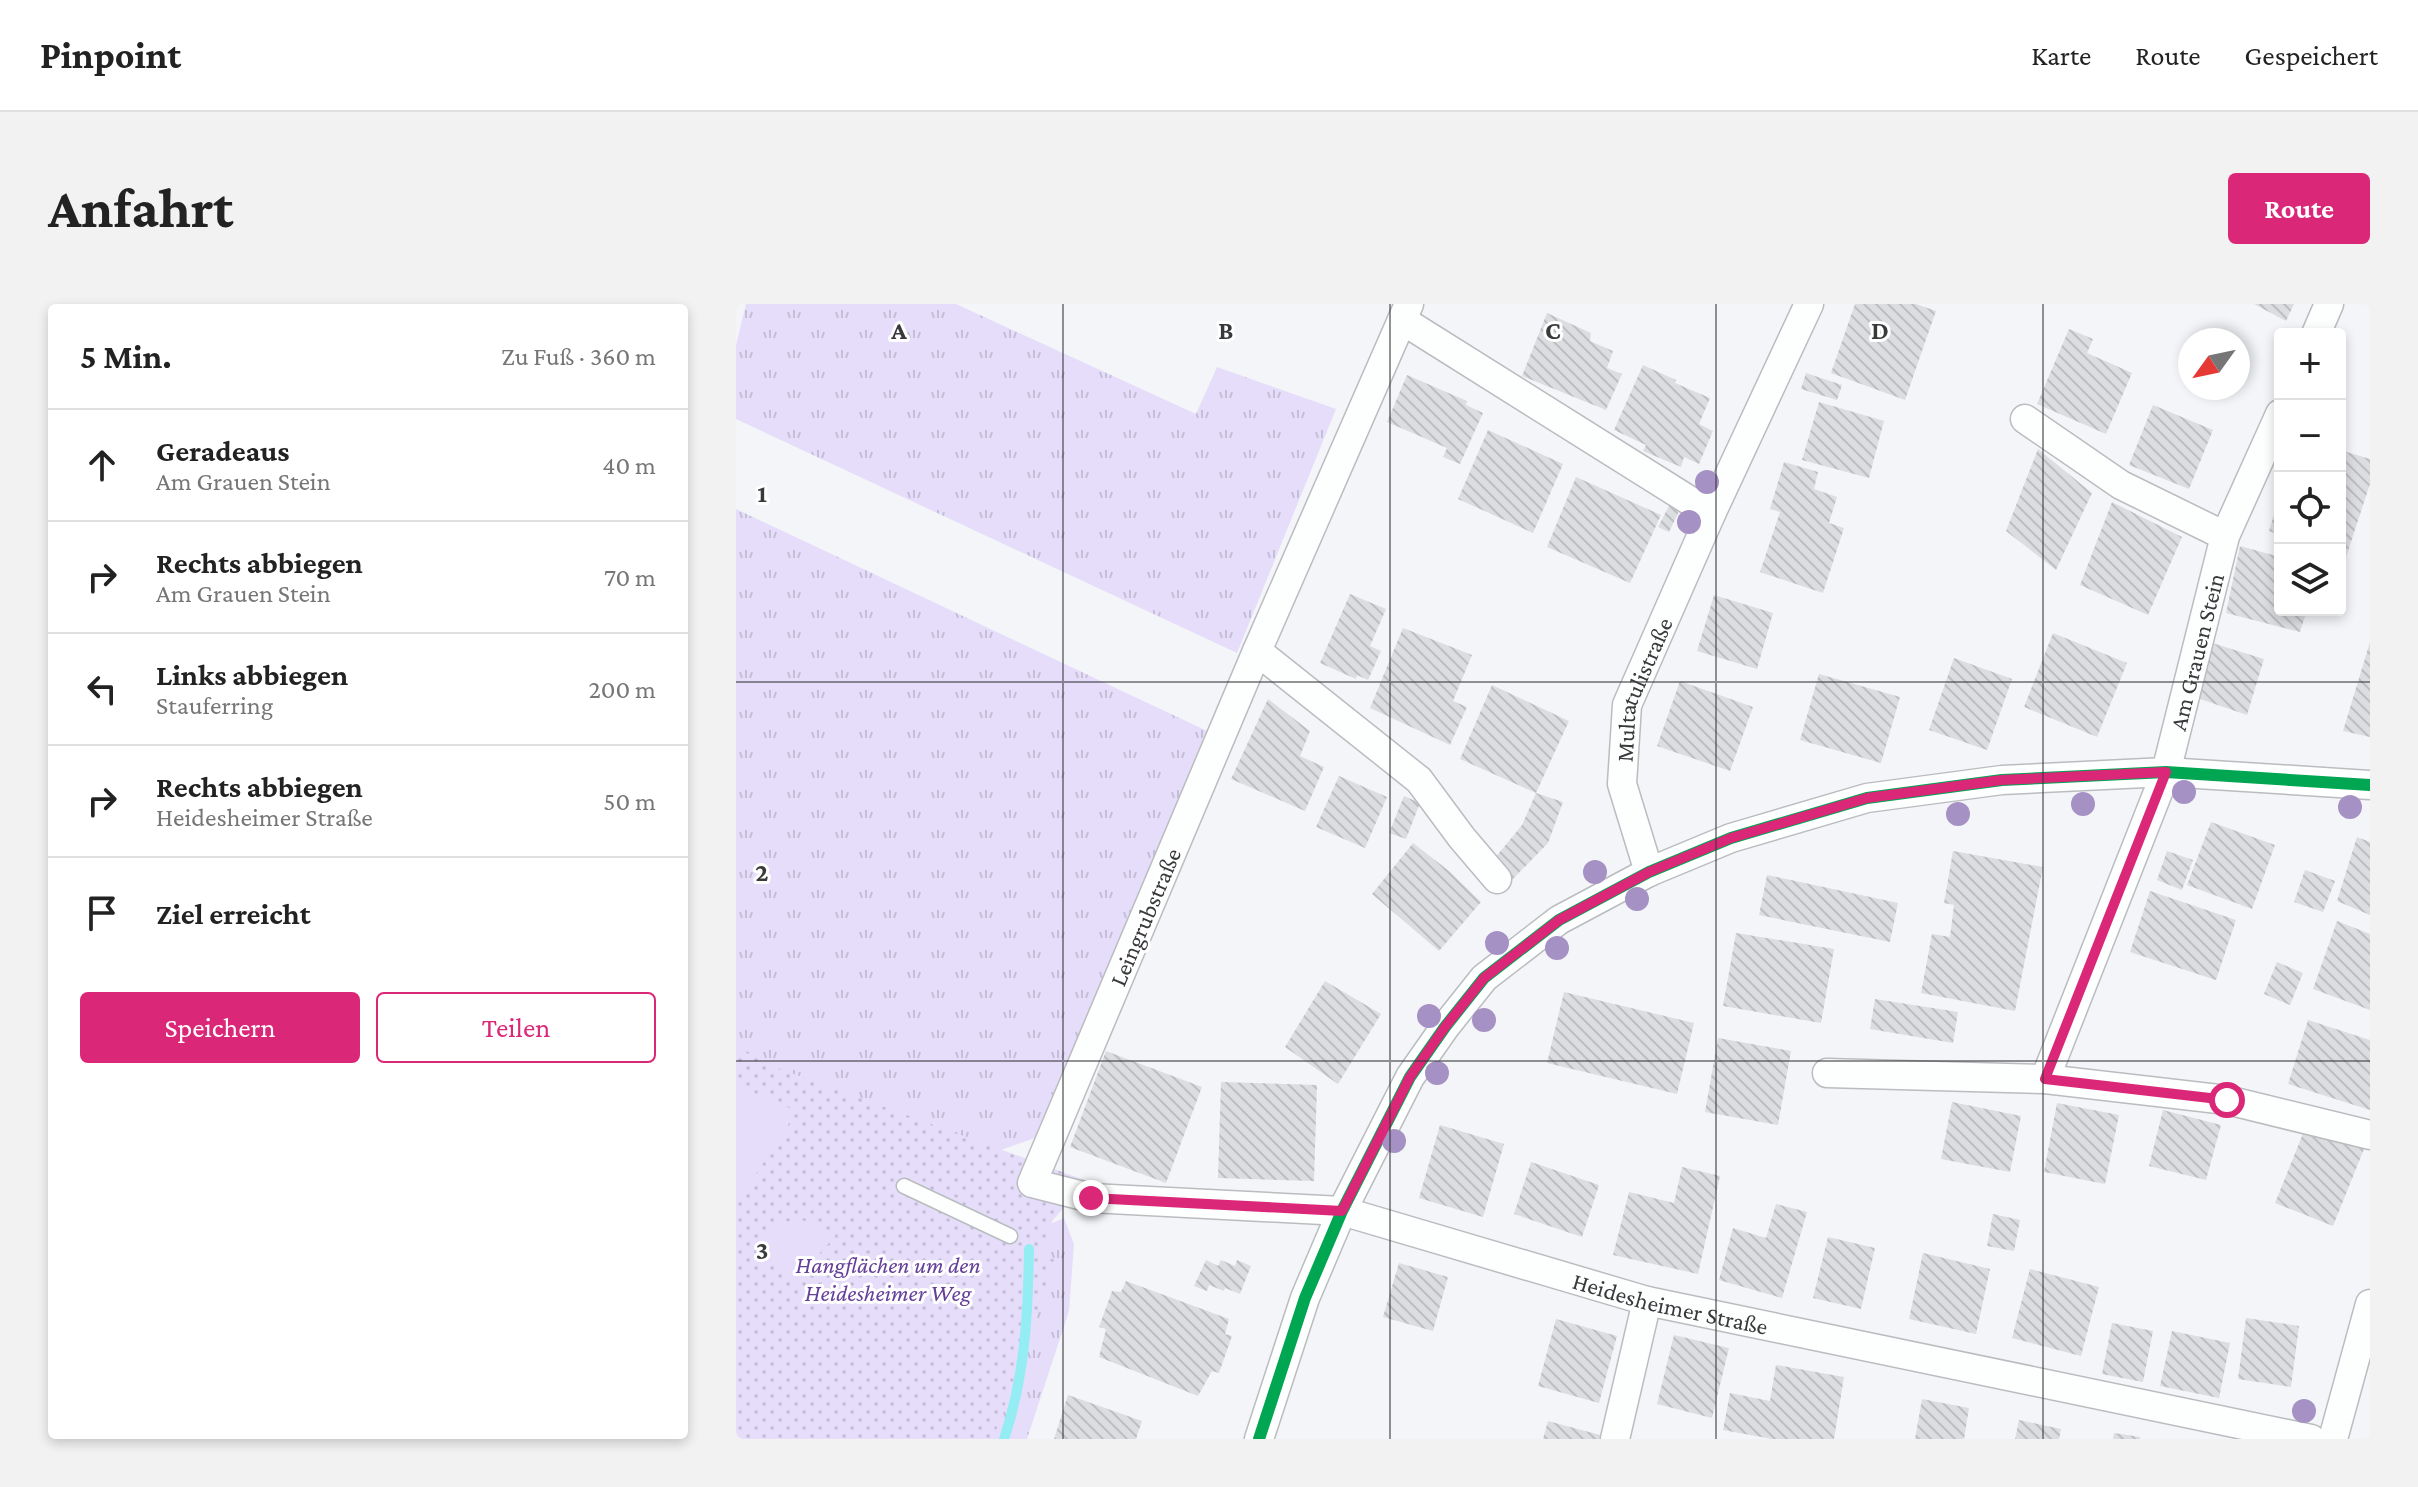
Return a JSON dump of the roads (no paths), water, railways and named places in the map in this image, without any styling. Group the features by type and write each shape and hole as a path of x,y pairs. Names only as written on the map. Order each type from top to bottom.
{"street":[{"name":"Multatulistraße","path":"1649,872 1622,784 1627,705 1711,514 1809,304"},
{"path":"2319,328 2329,304"},
{"path":"1406,312 1711,514"},
{"name":"Leingrubstraße","path":"1032,1183 1257,651 1406,312"},
{"path":"2025,419 2121,485 2225,536"},
{"name":"Am Grauen Stein","path":"2045,1079 2166,772 2225,536 2274,427"},
{"path":"1257,651 1419,780 1497,879"},
{"path":"1259,1439 1305,1298 1342,1211 1410,1077 1484,978 1559,920 1649,872 1731,838 1867,798 2002,780 2166,772 2370,785"},
{"path":"1827,1073 2045,1079 2227,1100 2370,1135"},
{"name":"Heidesheimer Straße","path":"1032,1183 1091,1198 1342,1211 1647,1301 2311,1439"},
{"path":"1615,1439 1647,1301"},
{"path":"2333,1439 2370,1304"}],"lane":[{"path":"904,1186 1010,1236"}],"waterway":[{"path":"1004,1439 1017,1392 1024,1345 1029,1249"}],"park label":[{"name":"Hangflächen um den Heidesheimer Weg","path":"888,1278"}]}
